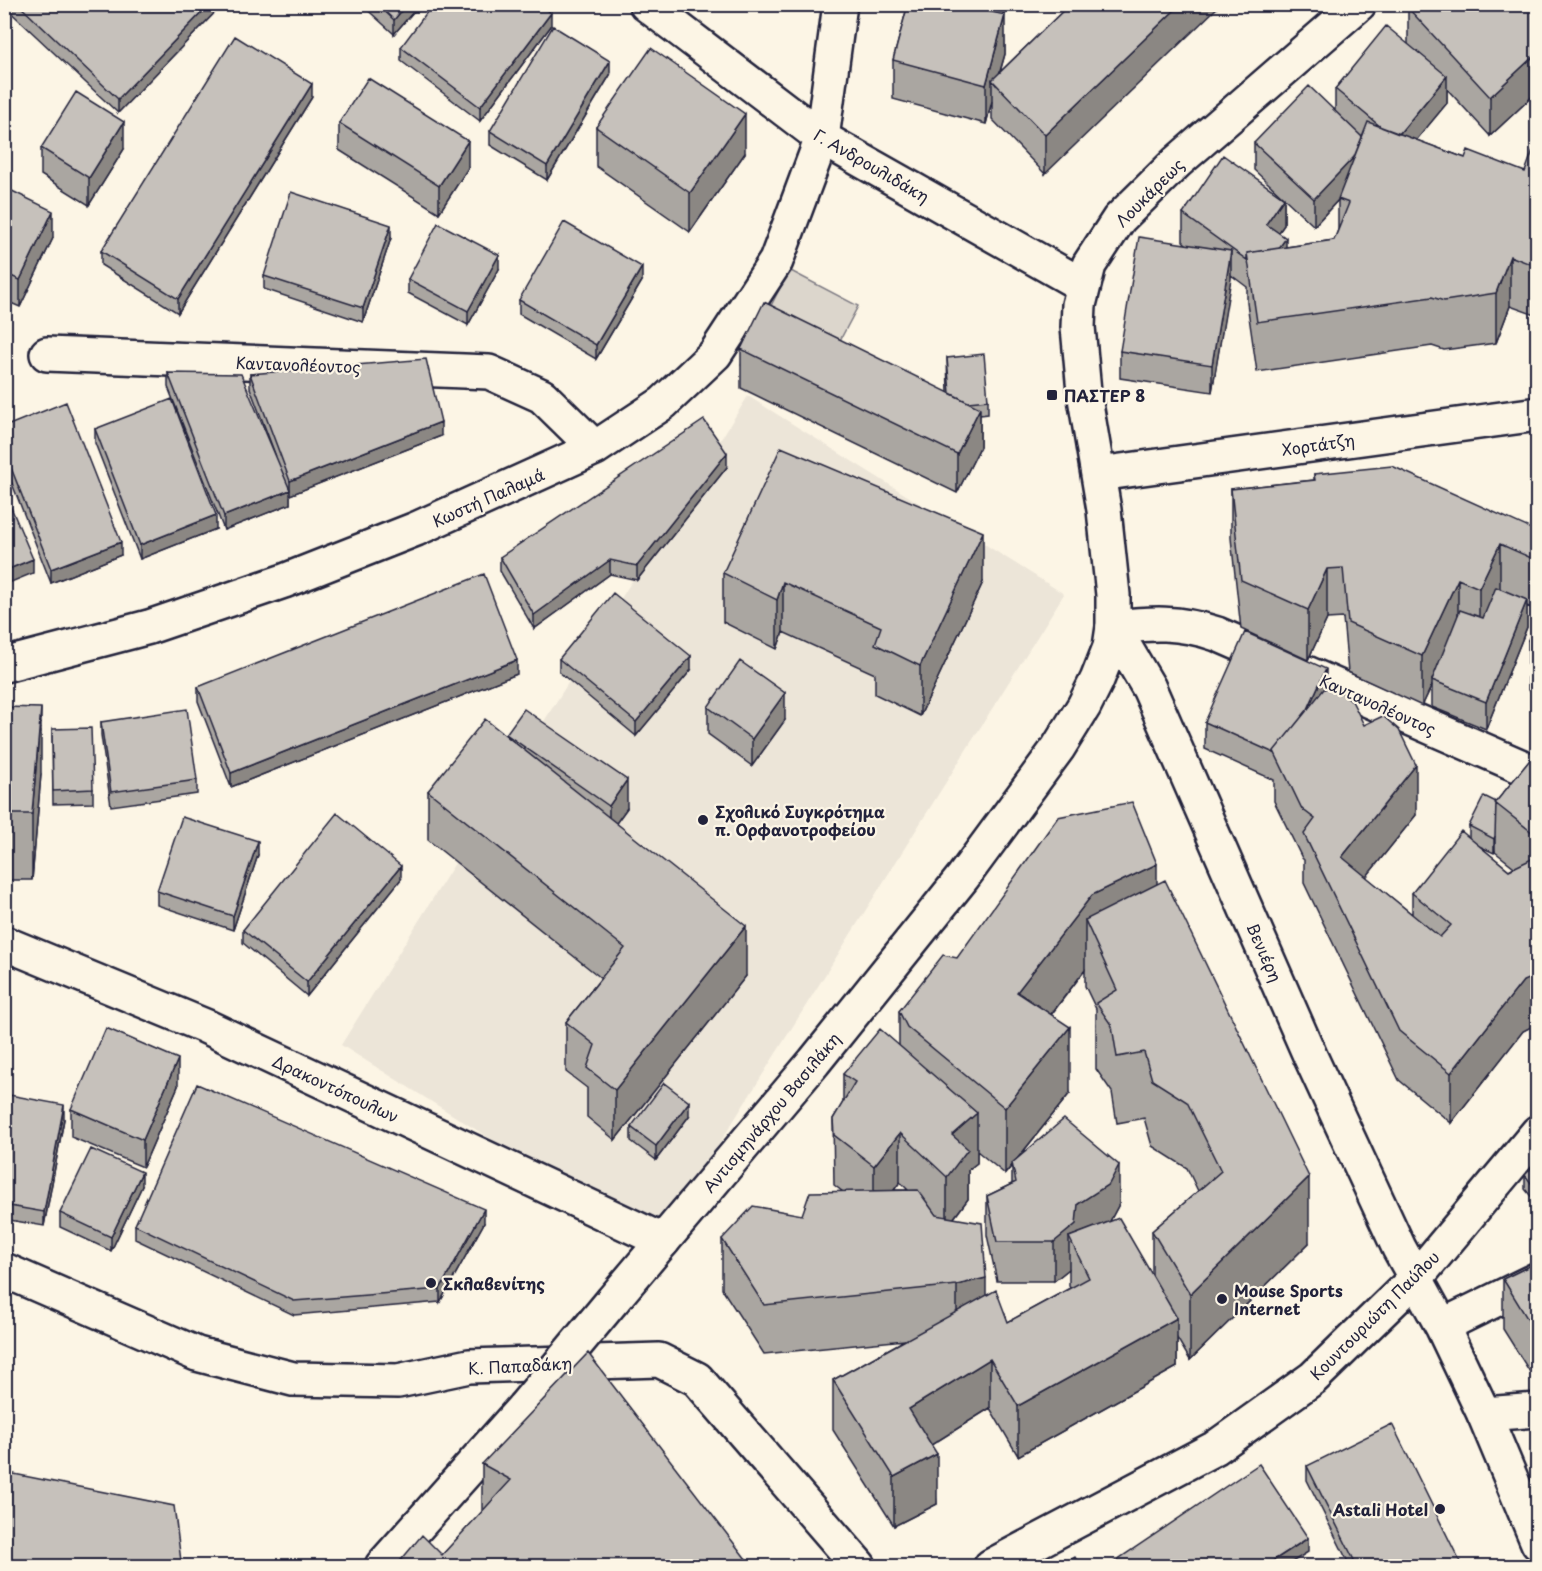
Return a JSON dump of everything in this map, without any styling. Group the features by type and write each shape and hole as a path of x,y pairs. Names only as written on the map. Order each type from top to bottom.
{"street":[{"name":"Γ. Ανδρουλιδάκη","path":"646,4 822,138 1082,285"},
{"name":"Κωστή Παλαμά","path":"4,665 149,627 284,581 416,530 595,448 663,403 715,354 776,261 822,138 840,4"},
{"name":"Λουκάρεως","path":"1113,627 1110,560 1099,474 1084,392 1078,327 1082,285 1089,265 1119,219 1177,162 1359,4"},
{"name":"Καντανολέοντος","path":"47,354 489,372 542,396 595,448"},
{"name":"Χορτάτζη","path":"1099,474 1538,414"},
{"name":"Καντανολέοντος","path":"1113,627 1174,623 1194,626 1538,774"},
{"name":"Αντισμηνάρχου Βασιλάκη","path":"382,1566 524,1407 814,1062 948,895 1058,748 1084,706 1106,658 1113,627"},
{"name":"Βενιέρη","path":"1113,627 1149,688 1311,1058 1399,1248 1442,1326 1484,1414 1538,1543"},
{"name":"Δρακοντόπουλων","path":"4,944 205,1026 663,1241"},
{"name":"Κουντουριώτη Παύλου","path":"991,1566 1215,1448 1314,1378 1416,1278 1538,1132"},
{"name":"Κ. Παπαδάκη","path":"4,1270 196,1354 293,1379 398,1381 469,1366 658,1360 698,1378 859,1566"},
{"path":"1442,1326 1538,1279"},
{"path":"1484,1414 1538,1410"}],"shaded area":[{"path":"789,270 858,306 828,363 741,365"},
{"name":"Σχολικό Συγκρότημα π. Ορφανοτροφείου","path":"748,396 1064,594 657,1243 341,1045"}],"building":[{"path":"18,4 210,4 118,99"},
{"path":"377,4 407,4 394,20"},
{"path":"433,4 540,4 551,13 480,107 401,47"},
{"path":"908,4 988,4 987,11 1005,15 986,85 893,60"},
{"path":"1070,4 1181,4 1045,135 992,80"},
{"path":"1411,4 1538,4 1538,52 1490,97 1408,8"},
{"path":"553,26 610,61 547,166 490,131"},
{"path":"1386,26 1447,76 1399,134 1381,127 1335,89"},
{"path":"235,36 312,84 178,299 101,251"},
{"path":"651,48 745,114 690,193 596,127"},
{"path":"368,78 468,141 439,186 339,123"},
{"path":"1309,86 1362,137 1354,157 1314,199 1254,143"},
{"path":"76,92 124,122 89,178 41,148"},
{"path":"1368,122 1465,158 1468,150 1525,172 1533,150 1538,149 1538,267 1510,256 1496,293 1444,301 1432,297 1257,322 1247,253 1334,240 1349,203 1338,199"},
{"path":"1223,155 1284,198 1266,224 1286,238 1279,248 1247,253 1247,260 1183,214"},
{"path":"4,187 53,211 20,280 4,273"},
{"path":"291,192 391,225 363,308 264,276"},
{"path":"564,222 642,267 596,345 519,300"},
{"path":"438,223 499,255 468,311 408,279"},
{"path":"1139,237 1231,251 1212,365 1120,351"},
{"path":"764,302 980,408 957,454 741,349"},
{"path":"984,354 988,400 968,402 950,393 947,358"},
{"path":"426,359 441,422 290,481 250,374"},
{"path":"168,373 241,374 290,490 224,516"},
{"path":"172,399 216,515 140,545 95,429"},
{"path":"66,402 121,542 51,569 4,450 4,427"},
{"path":"704,420 727,453 637,566 610,560 534,615 500,557"},
{"path":"781,447 983,532 920,666 875,644 881,627 783,582 777,600 723,573"},
{"path":"1392,466 1538,532 1538,561 1500,544 1479,588 1458,579 1422,656 1348,623 1343,568 1327,569 1308,610 1241,580 1231,489 1315,480 1314,474"},
{"path":"4,491 33,559 4,571"},
{"path":"484,574 517,660 231,773 198,687"},
{"path":"1496,587 1527,600 1486,702 1432,680 1460,610 1483,618"},
{"path":"613,593 691,656 636,722 559,659"},
{"path":"1538,620 1538,644 1528,640"},
{"path":"1245,632 1326,669 1308,709 1274,753 1205,722"},
{"path":"740,661 785,693 752,739 708,707"},
{"path":"1333,685 1352,701 1364,725 1383,716 1399,730 1416,765 1342,857 1440,937 1451,925 1412,893 1461,831 1509,870 1538,856 1538,972 1535,976 1523,981 1451,1073 1399,1031 1304,834 1315,819 1302,809 1274,751 1324,689"},
{"path":"4,707 41,708 32,814 4,814"},
{"path":"187,709 197,780 111,792 101,722"},
{"path":"524,709 627,780 609,806 506,734"},
{"path":"485,719 746,926 615,1090 587,1068 595,1045 566,1022 625,948 428,791"},
{"path":"91,728 93,789 53,791 52,729"},
{"path":"1538,750 1538,837 1495,803"},
{"path":"1484,796 1496,802 1494,839 1469,826"},
{"path":"1132,802 1157,864 1092,895 1017,992 1070,1027 1005,1108 907,1027 899,1011 943,955 957,958 1058,817"},
{"path":"337,813 401,866 307,982 243,930"},
{"path":"182,817 258,841 233,916 157,891"},
{"path":"1165,880 1309,1177 1190,1294 1152,1231 1221,1171 1187,1102 1152,1080 1144,1052 1117,1057 1112,1026 1096,1003 1117,990 1085,920"},
{"path":"106,1028 178,1059 143,1140 71,1109"},
{"path":"880,1029 977,1113 952,1135 968,1149 947,1177 900,1133 874,1166 834,1135 833,1119 855,1082 843,1074"},
{"path":"664,1083 689,1102 656,1146 631,1127"},
{"path":"197,1084 484,1209 440,1289 294,1301 135,1225"},
{"path":"4,1094 64,1105 44,1212 4,1205"},
{"path":"1064,1119 1119,1165 1109,1184 1078,1204 1076,1224 1054,1242 997,1242 987,1196 1016,1182 1012,1163"},
{"path":"91,1149 142,1172 111,1237 60,1213"},
{"path":"1538,1161 1538,1192 1525,1175"},
{"path":"918,1190 936,1215 982,1223 986,1278 957,1285 764,1305 722,1239 753,1206 802,1215 810,1192"},
{"path":"1119,1218 1177,1318 1018,1406 990,1359 909,1409 937,1454 894,1477 833,1380 996,1290 1008,1322 1089,1278 1069,1237"},
{"path":"1538,1262 1538,1322 1530,1323 1503,1279"},
{"path":"588,1353 746,1559 730,1566 396,1566 422,1535 442,1555 511,1480 482,1464"},
{"path":"1392,1424 1462,1566 1357,1566 1307,1466"},
{"path":"1259,1464 1308,1538 1265,1566 1117,1566 1114,1562"},
{"path":"4,1472 174,1506 181,1561 176,1566 4,1566"},
{"path":"1075,1557 1080,1566 1060,1566"}],"place":[{"name":"ΠΑΣΤΕΡ 8","path":"1052,395"},
{"name":"Σχολικό Συγκρότημα π. Ορφανοτροφείου","path":"703,820"},
{"name":"Σκλαβενίτης","path":"431,1283"},
{"name":"Mouse Sports Internet","path":"1222,1299"},
{"name":"Astali Hotel","path":"1440,1509"}]}
